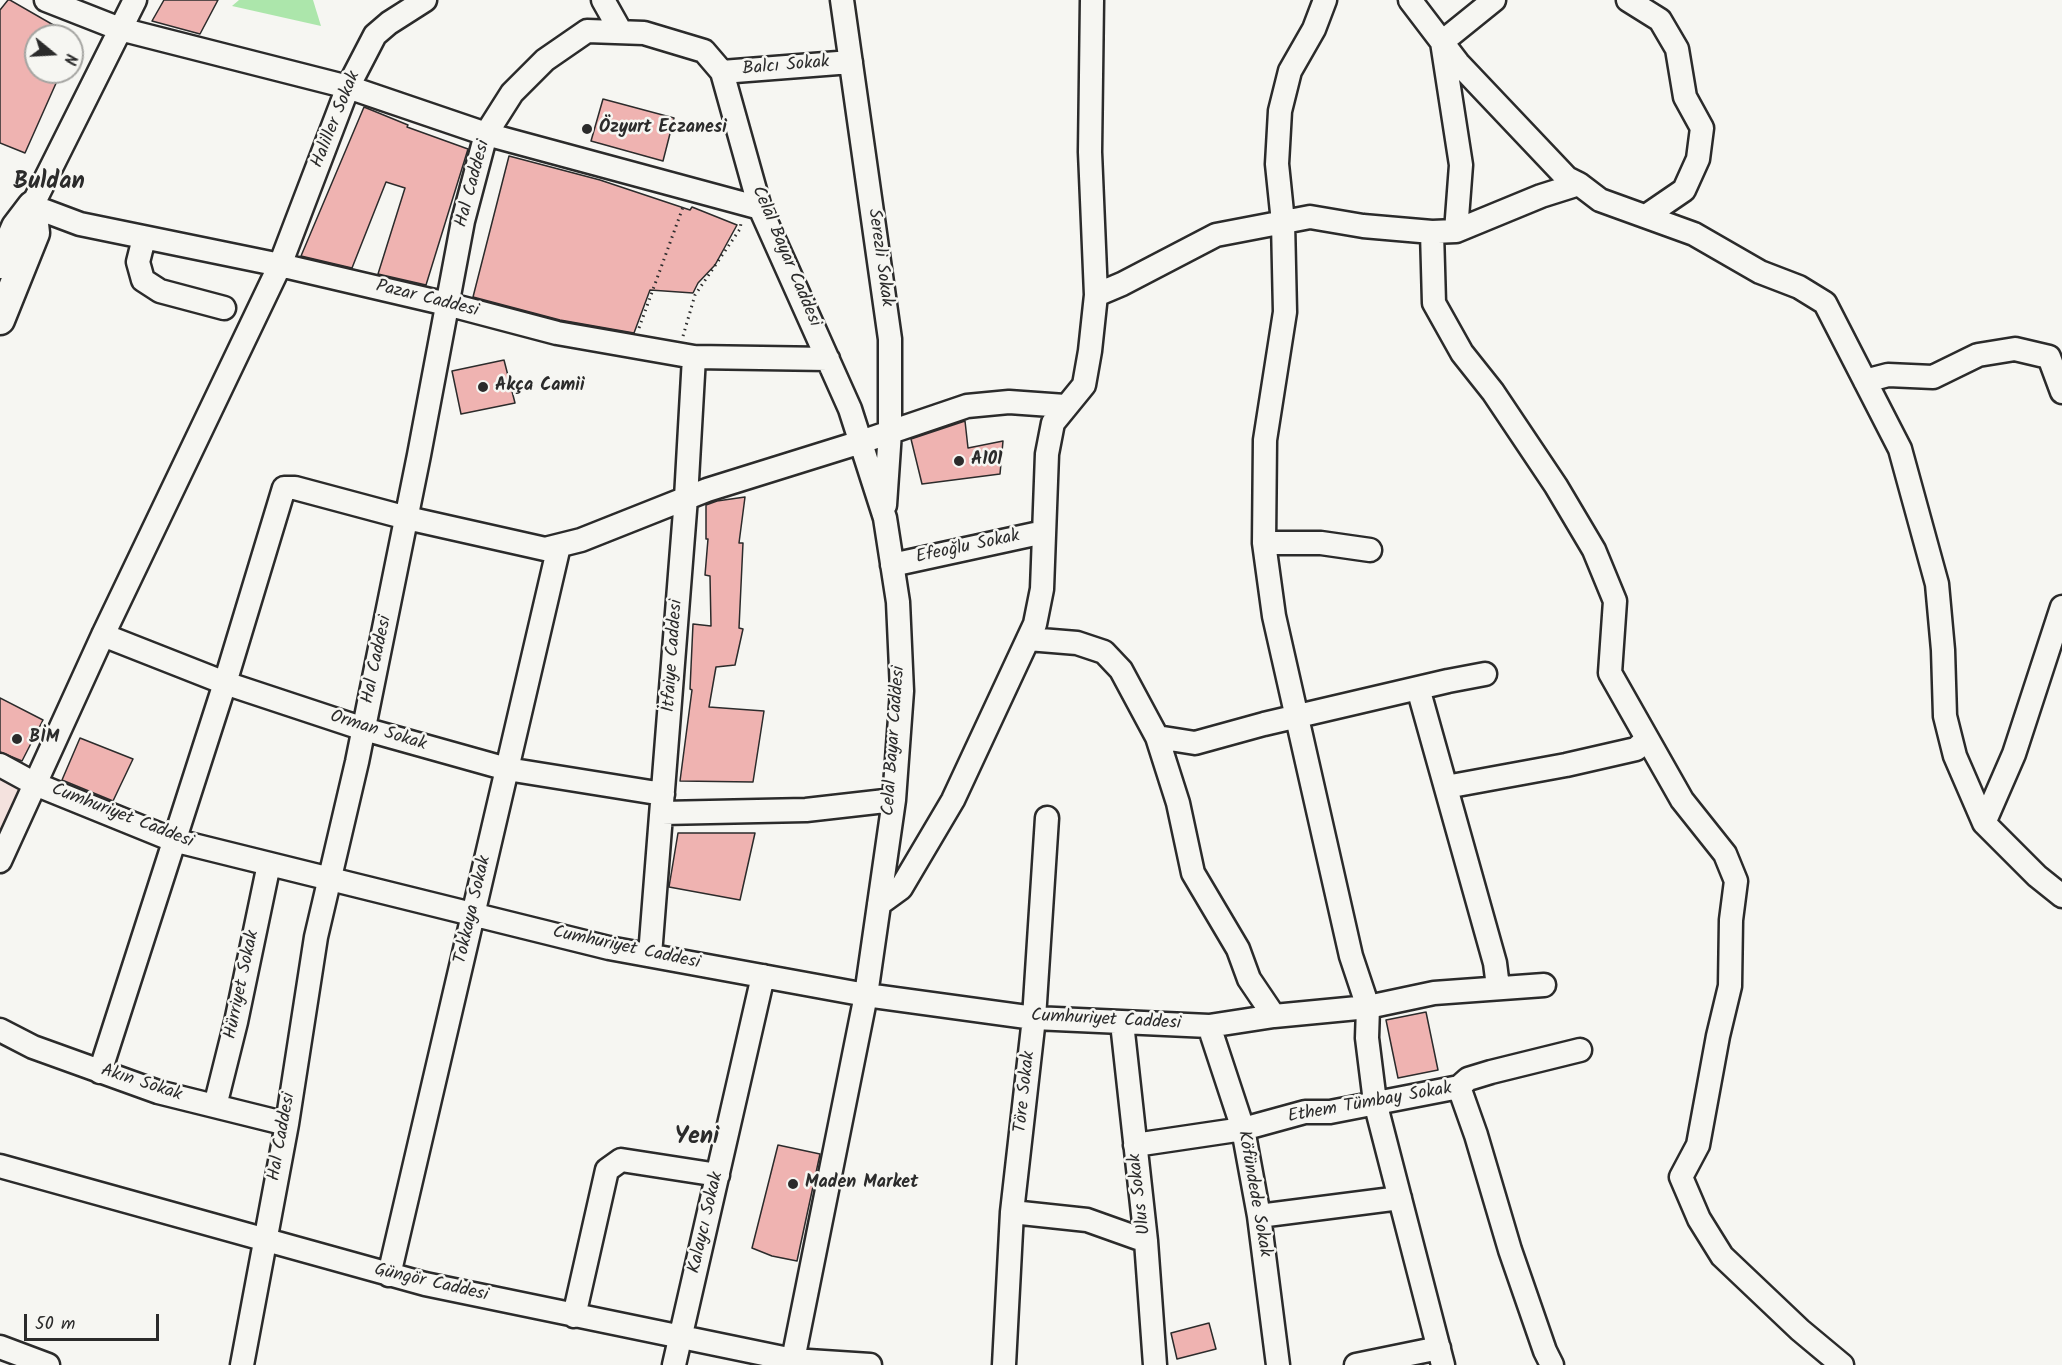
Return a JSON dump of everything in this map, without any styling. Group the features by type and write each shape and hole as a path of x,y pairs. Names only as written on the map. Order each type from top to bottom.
{"main road":[{"path":"0,264 16,226 32,206"},
{"path":"0,320 35,234 32,206"}],"street":[{"path":"46,0 120,29 348,87 486,134 753,206"},
{"path":"32,206 135,0"},
{"name":"Haliller Sokak","path":"0,861 103,636 280,265 348,87 375,35 389,23 425,0"},
{"path":"603,0 621,32"},
{"name":"Serezli Sokak","path":"842,0 890,339 890,432 885,518"},
{"path":"879,904 901,888 954,800 1035,624 1042,589 1047,454 1053,423 1084,385 1096,295 1090,152 1092,0"},
{"path":"1325,0 1314,29 1290,71 1280,111 1277,164 1283,222 1285,312 1265,440 1264,543 1274,616 1351,956 1368,1006 1367,1038 1375,1102 1441,1357 1356,1365"},
{"path":"1410,0 1458,63 1567,178 1600,200 1694,234 1760,272 1798,287 1825,303 1900,449 1937,584 1943,650 1944,716 1955,756 1984,823 2037,876 2062,896"},
{"path":"1442,42 1494,0"},
{"path":"1628,0 1660,20 1677,49 1685,97 1702,128 1698,159 1684,190 1646,216"},
{"name":"Hal Caddesi","path":"242,1365 287,1124 316,937 364,729 407,518 463,221 486,134 512,93 545,60 587,31 621,32"},
{"name":"Celal Bayar Caddesi","path":"621,32 644,33 705,51 722,72 753,206 828,358 850,409 861,442 885,518 898,602 902,691 894,800 866,995 793,1363"},
{"path":"1442,42 1461,165 1456,231"},
{"name":"Balcı Sokak","path":"722,72 851,62"},
{"path":"1096,295 1216,235 1310,217 1363,226 1432,232 1456,231 1541,196 1579,184"},
{"name":"Pazar Caddesi","path":"32,206 80,225 280,265 447,304 557,333 687,356 828,358"},
{"path":"1432,232 1434,303 1462,353 1506,411 1556,486 1594,550 1615,601 1610,673 1682,800 1725,854 1736,880 1731,920 1730,986 1698,1145 1681,1177 1699,1219 1722,1256 1800,1330 1842,1365"},
{"path":"144,238 138,262 143,280 159,291 224,308"},
{"path":"1865,381 1888,375 1933,377 1978,355 2015,349 2049,357 2062,392"},
{"name":"İtfaiye Caddesi","path":"650,955 686,498 687,356"},
{"path":"100,1072 225,683 284,488 295,488 407,518 545,549 581,540 686,498 967,406 1009,402 1065,406"},
{"name":"Efeoğlu Sokak","path":"892,565 1044,532"},
{"path":"1264,543 1321,543 1370,550"},
{"name":"Tokkaya Sokak","path":"389,1275 559,546"},
{"path":"1984,823 2014,754 2062,607"},
{"name":"Orman Sokak","path":"103,636 225,683 364,729 507,768 662,804 806,810 894,800"},
{"path":"1028,639 1077,643 1104,652 1121,670 1157,737 1178,803 1193,873 1238,949 1249,980 1274,1016"},
{"path":"1157,737 1195,743 1297,716 1485,674"},
{"path":"1418,688 1495,963 1498,987"},
{"path":"1446,787 1566,765 1636,749 1647,739"},
{"name":"Cumhuriyet Caddesi","path":"0,765 35,784 173,840 609,948 866,995 1034,1018 1209,1026 1274,1016 1368,1006 1434,993 1544,985"},
{"name":"Töre Sokak","path":"1004,1365 1012,1212 1034,1018 1047,818"},
{"name":"Hürriyet Sokak","path":"215,1106 236,1022 269,864"},
{"name":"Kalaycı Sokak","path":"674,1365 763,976"},
{"name":"Ulus Sokak","path":"1122,1023 1146,1241 1155,1365"},
{"name":"Köfündede Sokak","path":"1209,1026 1243,1129 1259,1216 1278,1365"},
{"name":"Akın Sokak","path":"0,1030 33,1047 158,1092 287,1124"},
{"path":"1459,1087 1467,1079 1580,1050"},
{"name":"Ethem Tümbay Sokak","path":"1135,1145 1243,1129 1305,1112 1330,1112 1459,1087 1476,1135 1510,1250 1552,1365"},
{"path":"574,1316 607,1170 621,1160 718,1175"},
{"name":"Güngör Caddesi","path":"0,1166 425,1284 793,1363 870,1365"},
{"path":"1259,1216 1400,1198"},
{"path":"1012,1212 1087,1220 1146,1241"},
{"path":"6,1354 48,1365"}],"path":[{"path":"632,347 678,223 688,188"},
{"path":"687,356 695,295 753,206"}],"shaded area":[{"path":"0,771 24,787 0,840"}],"green space":[{"path":"239,0 313,0 321,26 232,6"}],"building":[{"path":"10,0 52,24 24,24 24,84 56,84 25,153 0,143 0,10"},
{"path":"164,0 218,0 200,34 152,21"},
{"path":"603,99 674,118 663,161 591,141"},
{"path":"364,107 408,125 407,127 468,149 426,285 378,274 405,188 386,182 352,268 301,256"},
{"path":"509,156 600,180 690,210 692,207 737,225 715,265 698,283 693,293 650,290 634,333 560,320 473,297"},
{"name":"Akça Camii","path":"504,360 515,403 461,414 452,371"},
{"name":"A101","path":"965,421 968,448 1003,441 1000,474 922,484 911,439"},
{"path":"745,497 739,543 743,543 739,628 743,629 735,665 716,667 709,707 764,711 753,782 680,781 692,690 690,689 693,624 711,626 710,576 705,575 708,539 706,539 706,505"},
{"name":"BİM","path":"0,698 43,720 22,761 0,752"},
{"path":"80,738 133,759 113,801 62,780"},
{"path":"678,833 755,833 740,900 669,887"},
{"path":"1426,1012 1438,1070 1398,1078 1386,1020"},
{"name":"Maden Market","path":"778,1145 820,1154 797,1261 772,1256 752,1248"},
{"path":"1209,1323 1216,1349 1177,1359 1171,1333"}],"place":[{"name":"Özyurt Eczanesi","path":"587,129"},
{"name":"Akça Camii","path":"483,387"},
{"name":"A101","path":"959,461"},
{"name":"BİM","path":"17,739"},
{"name":"Maden Market","path":"793,1184"}],"district":[{"name":"Buldan","path":"49,184"},
{"name":"Yeni","path":"697,1139"}]}
